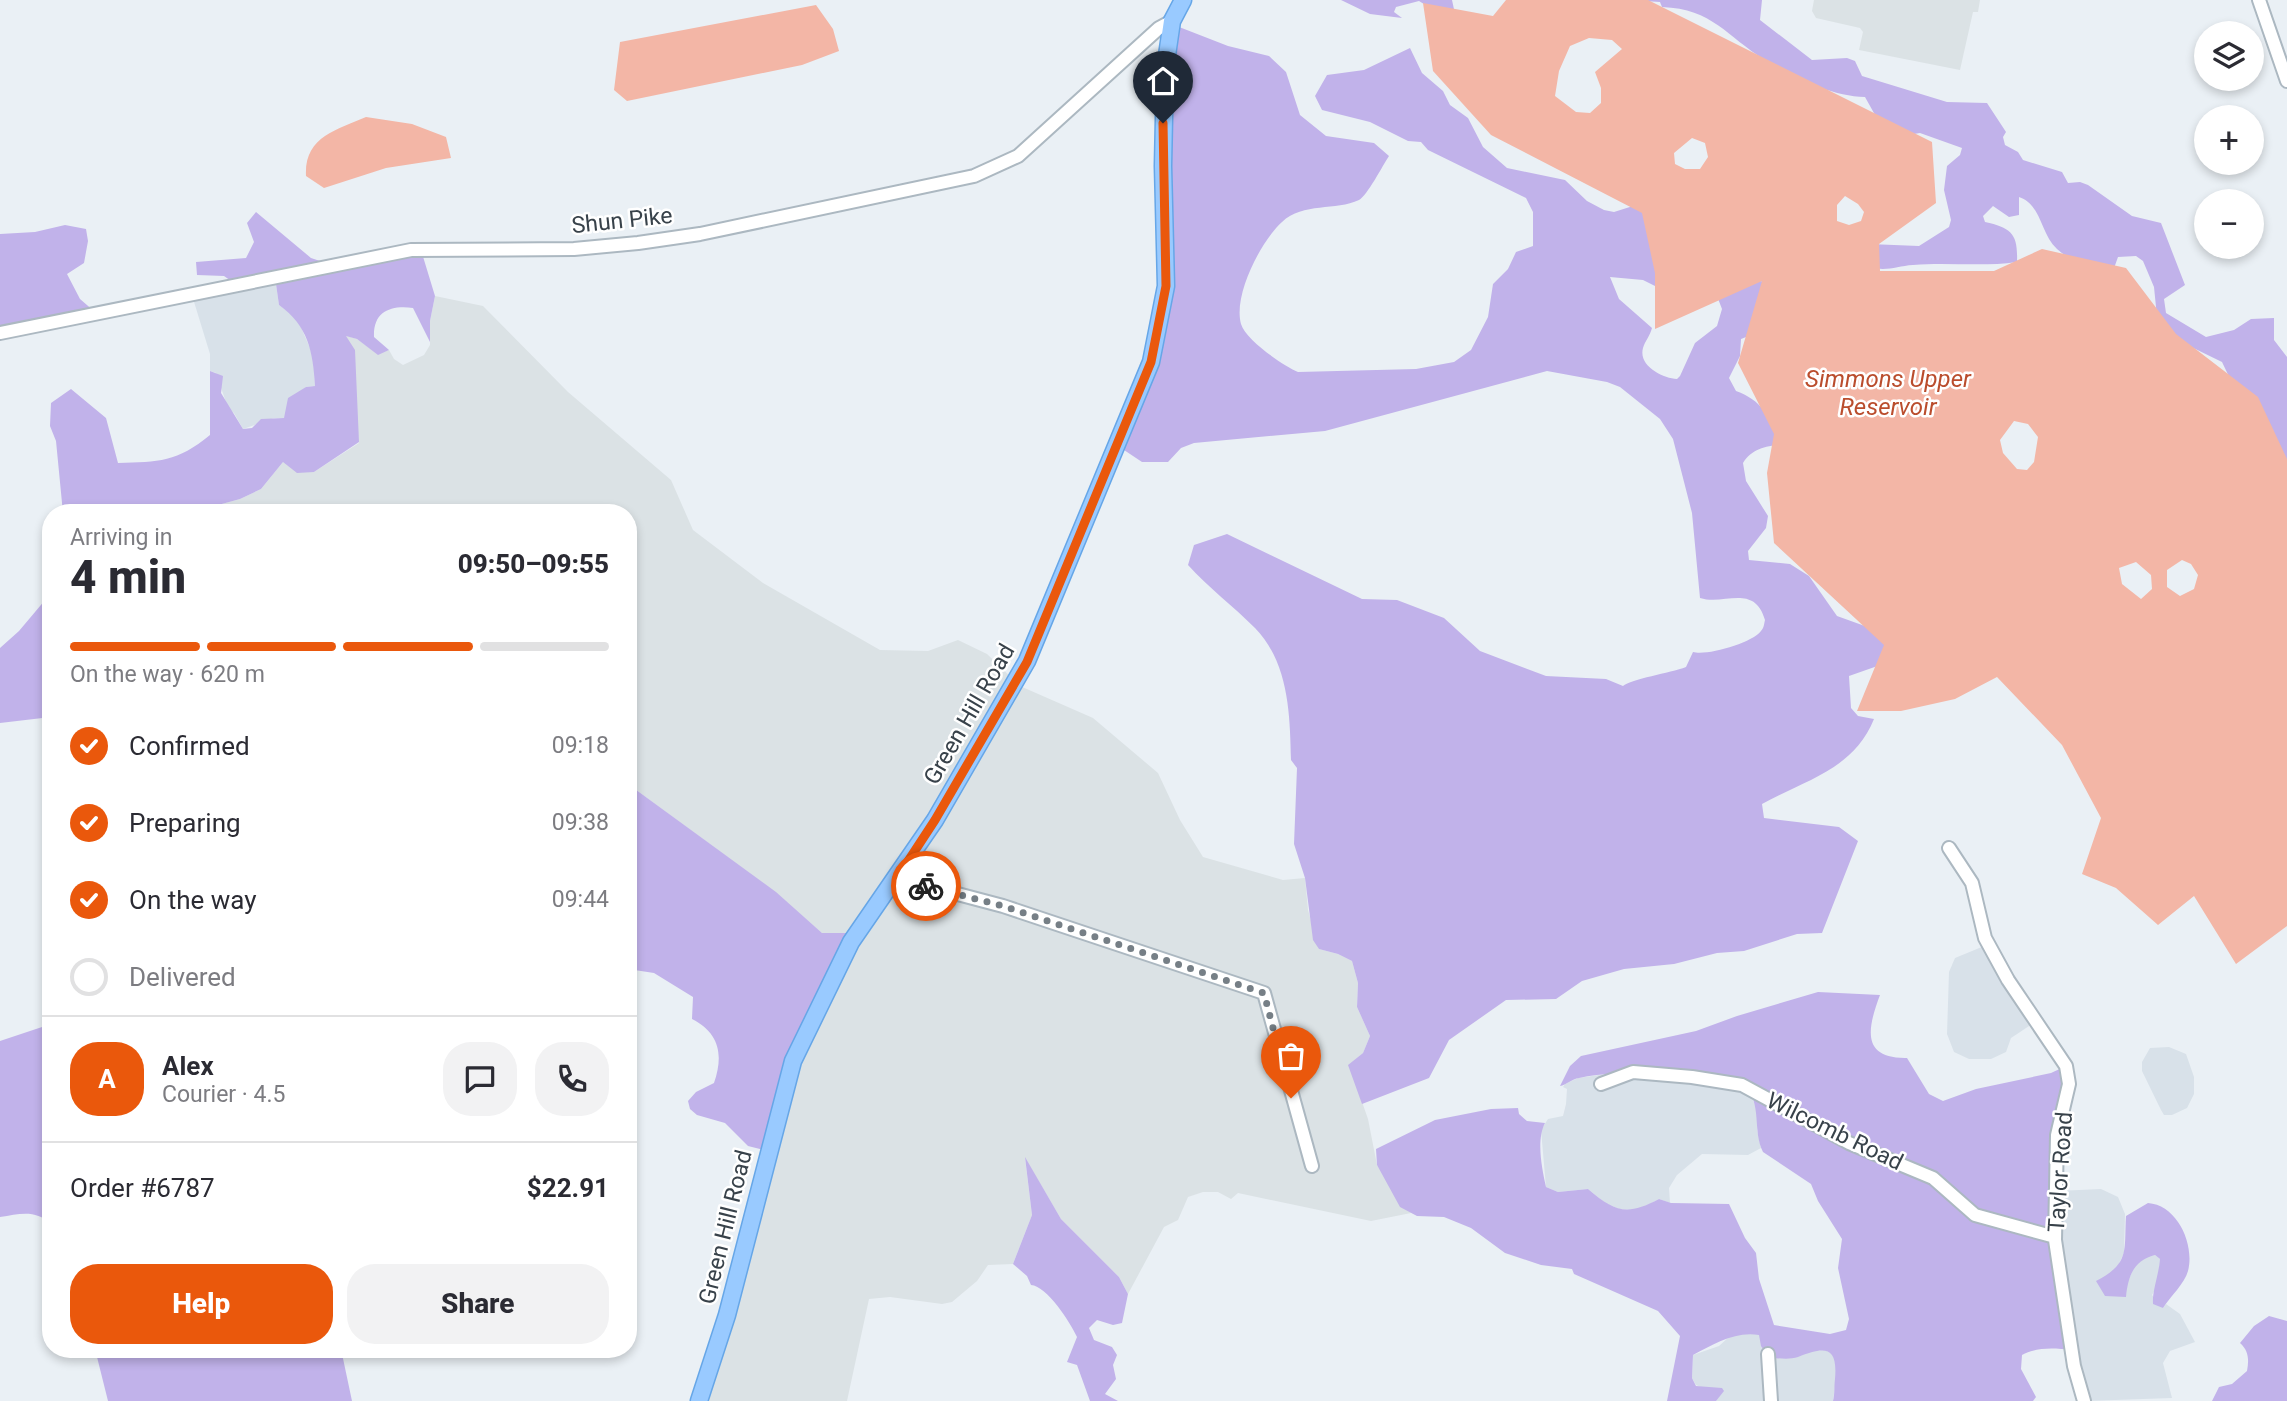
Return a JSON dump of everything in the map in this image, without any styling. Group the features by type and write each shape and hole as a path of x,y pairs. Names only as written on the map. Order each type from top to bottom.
{"main road":[{"name":"Shun Pike","path":"1172,21 1183,0"},
{"name":"Green Hill Road","path":"699,1401 734,1291 778,1109 793,1061 851,942 935,820 1027,662 1151,362 1166,286 1163,123 1172,21"}],"street":[{"path":"2259,0 2287,81"},
{"name":"Shun Pike","path":"0,332 411,250 574,249 638,243 699,234 974,176 1018,156 1159,28 1172,21"},
{"name":"Taylor Road","path":"1949,848 1972,883 1985,938 2008,980 2066,1066 2069,1084 2057,1135 2055,1237 2074,1367 2084,1401"},
{"path":"897,878 1003,906 1264,993 1312,1166"},
{"name":"Wilcomb Road","path":"1601,1084 1633,1072 1742,1085 1849,1143 1933,1178 1975,1215 2055,1237"},
{"path":"1769,1354 1771,1401"}],"shaded area":[{"path":"1341,0 1452,0 1455,14 1446,14 1444,7 1432,9 1419,1 1396,7 1394,12 1402,18 1370,14"},
{"path":"1629,0 1762,0 1760,20 1812,60 1847,58 1855,61 1862,76 1947,102 1987,103 2006,132 2003,137 2005,145 2018,152 2023,160 2062,172 2068,183 2080,182 2088,185 2132,216 2161,223 2185,285 2164,299 2166,313 2206,337 2234,330 2251,319 2274,318 2274,340 2287,357 2287,466 2233,385 2222,362 2181,342 2157,317 2154,287 2143,261 2136,256 2118,257 2113,271 2069,258 2051,243 2037,213 2027,201 2019,197 2019,215 2009,217 1993,206 1983,216 1985,222 2002,227 2012,234 2017,262 1926,264 1886,269 1870,267 1869,244 1919,246 1949,227 1951,220 1944,190 1947,166 1960,155 1962,148 1920,133 1902,136 1884,131 1865,97 1826,90 1788,73 1751,51 1707,18 1662,7 1660,2"},
{"path":"1814,0 1980,0 1978,12 1973,12 1960,70 1859,50 1863,32 1860,28 1816,18 1812,11"},
{"path":"1174,25 1228,46 1269,56 1286,72 1300,115 1326,136 1374,143 1389,156 1359,200 1310,209 1282,222 1266,242 1251,269 1241,298 1241,324 1257,344 1298,372 1416,369 1454,362 1471,350 1488,317 1493,284 1508,269 1516,252 1533,246 1533,212 1526,198 1428,150 1421,142 1408,141 1370,122 1322,110 1315,96 1327,75 1364,70 1410,48 1422,73 1443,91 1450,105 1468,118 1483,147 1507,168 1565,180 1587,201 1604,210 1614,212 1633,206 1647,212 1671,294 1643,280 1610,277 1619,299 1652,328 1642,354 1653,370 1671,378 1677,379 1680,376 1695,343 1717,326 1722,309 1717,296 1761,281 1776,286 1759,332 1741,339 1740,356 1729,378 1736,391 1753,400 1765,412 1783,444 1755,451 1743,463 1746,481 1768,516 1766,528 1748,551 1749,560 1790,564 1809,576 1837,616 1887,634 1886,663 1849,676 1851,708 1858,716 1874,719 1865,736 1841,762 1812,780 1762,804 1764,818 1839,827 1858,841 1822,933 1797,934 1744,951 1717,953 1674,964 1624,969 1582,981 1556,999 1506,1000 1449,1040 1429,1078 1362,1104 1348,1065 1363,1053 1370,1036 1357,1007 1358,983 1352,961 1319,949 1313,940 1305,878 1294,844 1297,768 1291,760 1290,725 1281,673 1275,657 1255,628 1188,565 1194,545 1227,534 1362,599 1397,600 1444,618 1480,651 1546,676 1606,679 1623,686 1686,667 1693,652 1718,650 1749,640 1762,630 1765,620 1754,602 1746,599 1700,598 1692,513 1673,439 1660,419 1620,387 1607,382 1547,371 1325,431 1194,443 1181,448 1168,462 1142,462 1118,446 1165,307"},
{"path":"256,212 311,258 332,265 421,250 435,296 430,321 430,342 413,308 405,307 384,312 376,322 374,337 389,350 378,355 357,339 346,336 355,350 359,442 314,472 297,473 283,462 261,489 222,504 62,504 56,441 50,426 51,403 71,389 106,418 118,463 167,459 187,451 210,435 210,371 223,376 221,393 243,429 252,428 261,419 284,418 288,398 306,387 315,386 313,362 307,340 297,322 279,305 275,277 234,283 224,276 197,275 196,262 246,258 254,242 247,223"},
{"path":"65,225 86,229 88,241 84,263 67,274 80,299 95,312 0,332 0,234 35,232"},
{"path":"275,277 279,305 297,318 313,355 315,386 306,387 284,418 274,418 243,429 228,408 216,373 210,371 210,354 191,292"},
{"path":"435,296 483,306 568,392 671,480 693,530 763,583 880,650 928,651 958,640 987,654 1020,686 1093,718 1158,773 1180,820 1203,857 1283,880 1305,878 1308,910 1319,949 1352,961 1358,983 1357,1007 1370,1036 1363,1053 1349,1065 1368,1119 1377,1165 1411,1213 1371,1221 1238,1193 1231,1199 1218,1192 1203,1192 1188,1197 1178,1220 1164,1227 1128,1294 1119,1277 1061,1219 1025,1158 1032,1215 1013,1264 988,1265 977,1281 952,1302 942,1304 890,1297 869,1299 847,1401 699,1401 784,1089 855,933 822,933 775,892 637,791 637,504 222,504 261,489 283,462 314,472 359,443 345,335 357,339 378,354 389,350 394,359 403,365 424,355 430,345 430,321"},
{"path":"42,604 42,718 0,723 0,648"},
{"path":"637,791 776,892 822,933 856,933 825,993 768,1151 748,1146 725,1123 697,1115 690,1109 688,1101 696,1092 714,1083 719,1063 717,1045 708,1031 692,1019 693,997 654,973 637,970"},
{"path":"1989,944 2035,1022 2011,1038 2006,1052 1991,1059 1969,1059 1954,1052 1947,1034 1949,972 1955,958"},
{"path":"1818,992 1880,995 1871,1029 1871,1039 1875,1047 1881,1053 1892,1057 1907,1058 1929,1094 1943,1101 1976,1089 2051,1073 2066,1066 2056,1189 2071,1350 2040,1349 2022,1355 2021,1369 2036,1397 2033,1401 1833,1401 1835,1368 1831,1354 1815,1351 1798,1357 1769,1358 1761,1346 1759,1335 1750,1334 1725,1339 1693,1355 1692,1378 1696,1386 1722,1388 1724,1391 1716,1401 1667,1401 1680,1336 1658,1311 1574,1274 1572,1269 1541,1265 1505,1253 1471,1228 1444,1217 1417,1216 1400,1207 1377,1165 1376,1149 1435,1120 1491,1109 1518,1108 1519,1114 1527,1121 1545,1123 1540,1146 1546,1187 1558,1192 1588,1189 1606,1203 1622,1209 1638,1208 1659,1199 1671,1203 1729,1204 1745,1238 1756,1253 1759,1279 1774,1325 1830,1334 1846,1330 1849,1319 1838,1268 1842,1239 1818,1201 1811,1184 1763,1152 1758,1136 1755,1106 1749,1090 1663,1077 1618,1074 1579,1078 1560,1086 1570,1066 1581,1056 1696,1031"},
{"path":"42,1027 42,1218 33,1214 0,1217 0,1041"},
{"path":"2169,1047 2186,1054 2194,1077 2194,1094 2187,1108 2172,1115 2164,1115 2142,1071 2142,1062 2150,1048"},
{"path":"1599,1075 1694,1076 1750,1093 1759,1114 1757,1130 1761,1148 1748,1155 1702,1154 1677,1175 1669,1188 1670,1203 1659,1199 1638,1210 1619,1209 1605,1203 1588,1189 1558,1192 1546,1187 1541,1130 1548,1119 1563,1116 1567,1089 1563,1087 1565,1084 1578,1078"},
{"path":"1025,1157 1061,1219 1119,1277 1128,1294 1122,1323 1113,1325 1097,1320 1089,1328 1094,1340 1112,1347 1117,1355 1113,1365 1116,1379 1105,1394 1118,1401 1090,1401 1077,1365 1067,1362 1077,1337 1074,1330 1051,1298 1031,1285 1027,1276 1013,1264 1032,1215"},
{"path":"2101,1189 2118,1197 2125,1214 2124,1253 2116,1270 2127,1284 2134,1267 2143,1258 2155,1255 2160,1259 2159,1283 2152,1295 2163,1308 2166,1304 2180,1314 2195,1342 2170,1351 2163,1363 2172,1398 2086,1401 2071,1350 2057,1191"},
{"path":"2148,1203 2158,1205 2175,1218 2182,1228 2189,1249 2186,1276 2163,1308 2153,1304 2160,1259 2155,1255 2142,1261 2133,1270 2126,1297 2105,1296 2096,1281 2107,1275 2120,1262 2125,1248 2126,1216"},
{"path":"2269,1316 2287,1321 2287,1401 2212,1401 2219,1387 2232,1384 2247,1371 2248,1356 2240,1343 2254,1326"},
{"path":"1759,1334 1770,1358 1788,1358 1807,1351 1825,1350 1833,1354 1838,1365 1833,1401 1716,1401 1718,1395 1696,1385 1692,1378 1693,1355 1719,1346 1730,1336"},
{"path":"97,1358 343,1358 352,1401 108,1401"}],"water":[{"name":"Simmons Upper Reservoir","path":"1506,0 1648,0 1932,142 1936,203 1879,244 1880,271 1994,271 2042,249 2126,268 2176,334 2258,397 2287,459 2287,926 2236,964 2194,896 2158,925 2116,888 2082,874 2101,818 2062,745 1997,677 1955,699 1901,711 1857,711 1884,645 1774,543 1767,473 1774,434 1738,363 1762,281 1655,329 1655,273 1642,213 1491,135 1433,71 1423,3 1493,16","holes":["1589,38 1612,40 1622,49 1595,72 1601,88 1601,103 1590,113 1576,112 1555,96 1559,71 1570,46","1692,138 1705,143 1708,157 1700,169 1685,169 1675,164 1674,153","1845,196 1858,204 1864,212 1861,221 1849,225 1837,221 1837,205","2014,421 2028,424 2038,437 2034,462 2027,470 2017,469 2003,453 2000,440","2182,560 2191,564 2198,575 2194,589 2180,596 2167,587 2167,570","2136,562 2151,575 2152,589 2141,599 2122,584 2119,568"]},
{"path":"816,5 833,29 839,51 802,65 627,101 614,90 620,42"},
{"path":"366,117 412,124 446,137 451,158 386,168 324,188 306,176 310,152 316,144 333,131"}],"way so far":[{"path":"926,886 1003,906 1197,968 1264,993 1291,1098"}],"route":[{"path":"926,886 897,878 935,820 1027,662 1084,518 1151,362 1165,307 1163,123"}]}
